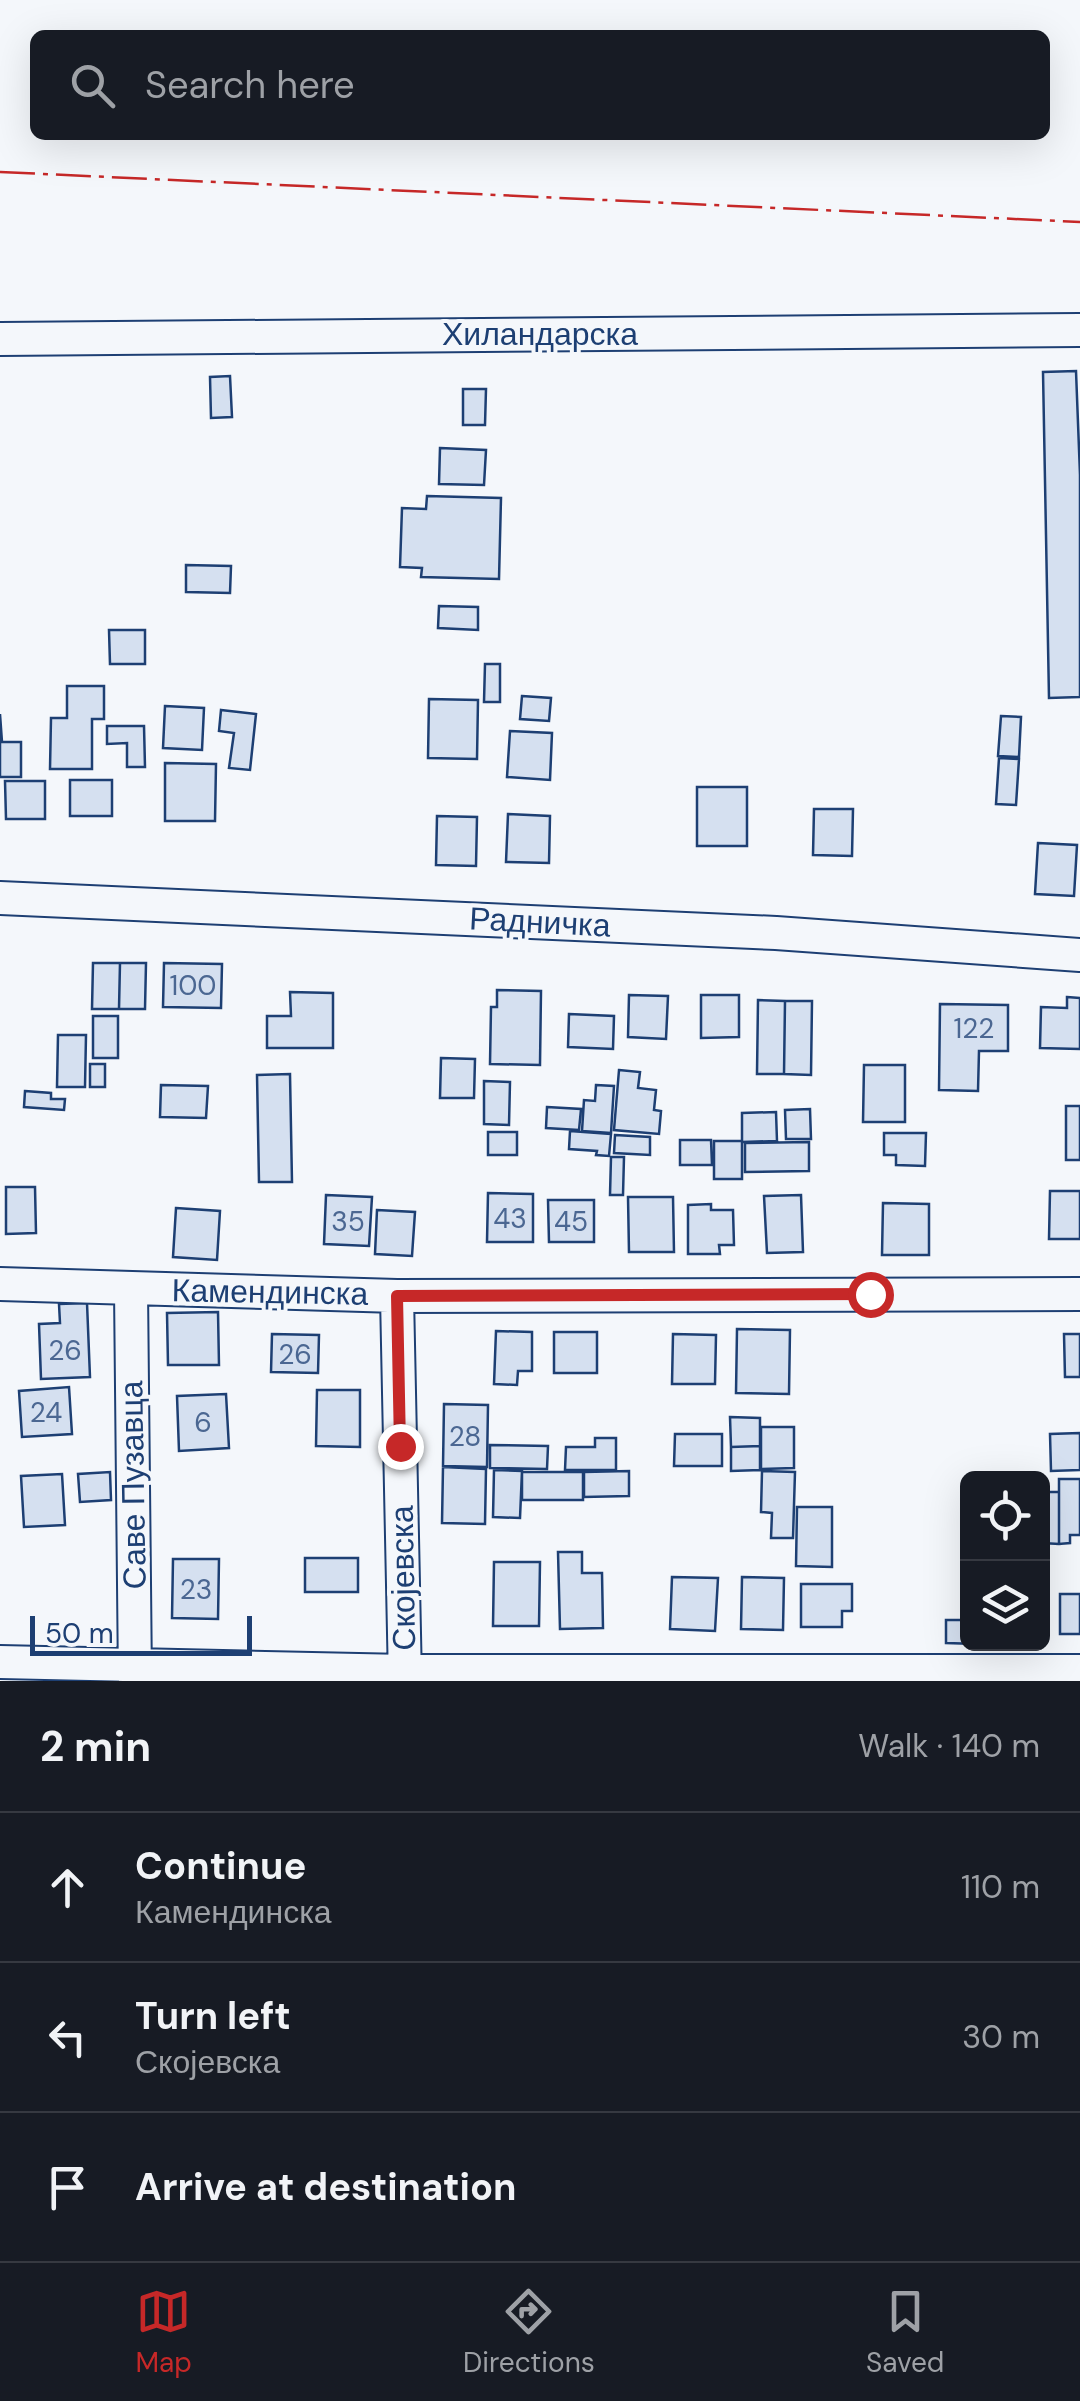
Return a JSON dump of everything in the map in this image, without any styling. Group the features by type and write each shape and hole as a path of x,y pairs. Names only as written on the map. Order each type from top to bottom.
{"street":[{"name":"Хиландарска","path":"0,338 1080,330"},
{"name":"Радничка","path":"0,898 776,933 1080,954"},
{"name":"Камендинска","path":"0,1284 397,1296 1080,1294"},
{"name":"Саве Пузавца","path":"131,1289 135,1674"},
{"name":"Скојевска","path":"397,1296 405,1676"},
{"path":"0,1662 135,1674 1080,1672"}],"building":[{"path":"1076,371 1080,697 1049,698 1043,372"},
{"path":"230,376 232,417 211,418 210,377"},
{"path":"463,389 486,389 485,425 463,425"},
{"path":"440,448 486,450 484,485 439,484"},
{"path":"427,496 501,498 499,579 421,577 422,568 400,567 402,508 426,509"},
{"path":"186,565 231,566 230,593 186,592"},
{"path":"439,606 478,607 478,630 438,628"},
{"path":"109,630 145,630 145,664 110,664"},
{"path":"485,664 500,664 500,702 484,702"},
{"path":"67,686 104,686 104,719 92,719 92,769 50,769 51,718 67,718"},
{"path":"522,696 551,698 549,721 520,719"},
{"path":"429,699 478,700 477,759 428,758"},
{"path":"165,706 204,708 202,750 163,748"},
{"path":"221,710 256,714 250,770 229,768 234,733 219,731"},
{"path":"0,714 2,742 21,742 21,777 0,777"},
{"path":"1001,716 1021,717 1019,757 998,756"},
{"path":"107,726 144,726 145,767 127,767 127,743 107,744"},
{"path":"510,731 552,733 550,780 507,777"},
{"path":"999,758 1019,759 1016,805 996,804"},
{"path":"165,763 216,764 215,821 165,821"},
{"path":"70,780 112,780 112,816 70,816"},
{"path":"5,781 45,781 45,819 6,819"},
{"path":"697,787 747,787 747,846 697,846"},
{"path":"814,809 853,809 852,856 813,855"},
{"path":"508,814 550,816 549,863 506,862"},
{"path":"437,816 477,817 476,866 436,865"},
{"path":"1038,843 1077,845 1074,896 1035,894"},
{"path":"93,963 120,963 119,1009 92,1009"},
{"path":"120,963 146,963 145,1009 119,1009"},
{"path":"164,963 222,964 221,1008 163,1007"},
{"path":"497,990 541,991 540,1065 490,1064 491,1007 497,1007"},
{"path":"290,992 333,993 333,1048 267,1048 267,1016 291,1016"},
{"path":"629,995 668,996 666,1039 628,1037"},
{"path":"701,995 739,995 739,1037 701,1038"},
{"path":"1067,997 1080,998 1080,1049 1040,1048 1041,1007 1067,1008"},
{"path":"758,1000 785,1001 784,1074 757,1074"},
{"path":"785,1001 812,1001 811,1075 784,1074"},
{"path":"940,1004 1008,1005 1008,1051 979,1051 978,1091 939,1090"},
{"path":"569,1014 614,1016 613,1049 568,1047"},
{"path":"93,1016 118,1016 118,1058 93,1058"},
{"path":"58,1035 86,1035 85,1087 57,1087"},
{"path":"441,1058 475,1059 474,1098 440,1098"},
{"path":"90,1064 105,1064 105,1087 90,1087"},
{"path":"864,1065 905,1065 905,1122 863,1122"},
{"path":"619,1070 640,1072 638,1088 656,1090 654,1110 661,1111 659,1134 614,1130"},
{"path":"290,1074 292,1182 259,1182 257,1075"},
{"path":"484,1081 510,1082 509,1125 484,1124"},
{"path":"161,1085 208,1086 206,1118 160,1117"},
{"path":"596,1085 614,1086 611,1133 582,1131 584,1100 595,1101"},
{"path":"25,1091 51,1093 51,1099 65,1099 64,1110 24,1107"},
{"path":"1066,1106 1080,1106 1080,1160 1066,1160"},
{"path":"547,1107 581,1109 579,1130 546,1128"},
{"path":"810,1109 811,1139 786,1139 785,1110"},
{"path":"776,1112 777,1141 742,1142 742,1113"},
{"path":"570,1131 611,1134 609,1156 569,1149"},
{"path":"488,1132 517,1132 517,1155 488,1155"},
{"path":"884,1133 926,1133 925,1166 896,1165 896,1155 884,1155"},
{"path":"615,1135 650,1137 650,1155 614,1153"},
{"path":"680,1140 711,1140 712,1165 680,1165"},
{"path":"714,1141 742,1141 742,1179 714,1179"},
{"path":"809,1142 809,1171 745,1172 745,1143"},
{"path":"611,1157 624,1157 623,1195 610,1195"},
{"path":"6,1187 35,1187 36,1233 6,1234"},
{"path":"1050,1191 1080,1191 1080,1239 1049,1239"},
{"path":"488,1193 533,1194 533,1242 487,1242"},
{"path":"326,1195 372,1197 369,1246 324,1244"},
{"path":"801,1195 803,1252 767,1253 764,1196"},
{"path":"628,1197 673,1197 674,1252 629,1252"},
{"path":"548,1200 594,1200 594,1242 549,1242"},
{"path":"883,1203 929,1204 929,1255 882,1255"},
{"path":"711,1204 711,1210 733,1210 734,1245 719,1245 720,1254 688,1254 688,1205"},
{"path":"176,1208 220,1211 217,1260 173,1257"},
{"path":"377,1210 415,1212 412,1256 375,1254"},
{"path":"87,1303 90,1377 41,1379 39,1324 60,1323 59,1304"},
{"path":"218,1312 219,1365 168,1365 167,1313"},
{"path":"737,1329 790,1330 789,1394 736,1393"},
{"path":"496,1331 532,1332 532,1371 518,1371 517,1385 494,1384"},
{"path":"554,1332 597,1332 597,1373 554,1373"},
{"path":"272,1334 319,1335 318,1373 271,1372"},
{"path":"673,1334 716,1335 715,1384 672,1384"},
{"path":"1064,1334 1080,1334 1080,1377 1065,1377"},
{"path":"69,1387 72,1434 22,1437 19,1391"},
{"path":"317,1390 360,1390 360,1447 316,1446"},
{"path":"226,1394 229,1448 179,1451 177,1396"},
{"path":"444,1404 488,1405 487,1467 443,1466"},
{"path":"730,1417 760,1418 760,1446 731,1447"},
{"path":"761,1427 794,1427 794,1468 761,1469"},
{"path":"1080,1433 1080,1470 1051,1471 1050,1434"},
{"path":"675,1434 722,1434 722,1466 674,1466"},
{"path":"595,1438 616,1438 616,1470 565,1470 566,1447 595,1447"},
{"path":"490,1445 548,1446 547,1469 490,1468"},
{"path":"760,1446 760,1470 731,1471 731,1447"},
{"path":"443,1467 486,1469 485,1524 442,1523"},
{"path":"494,1470 522,1471 520,1518 493,1517"},
{"path":"629,1471 629,1496 584,1497 584,1472"},
{"path":"762,1471 795,1472 793,1538 771,1538 772,1513 761,1512"},
{"path":"110,1472 111,1500 80,1502 78,1474"},
{"path":"522,1472 583,1472 583,1500 522,1500"},
{"path":"62,1474 65,1525 24,1527 21,1476"},
{"path":"1059,1479 1080,1479 1080,1535 1070,1535 1070,1543 1059,1544"},
{"path":"1050,1492 1059,1492 1059,1544 1050,1543"},
{"path":"797,1507 832,1507 832,1567 796,1566"},
{"path":"558,1552 582,1552 582,1573 602,1573 603,1628 560,1629"},
{"path":"305,1558 358,1558 358,1592 305,1592"},
{"path":"173,1559 219,1559 218,1619 172,1618"},
{"path":"494,1562 540,1562 539,1626 493,1626"},
{"path":"672,1577 718,1578 715,1631 670,1629"},
{"path":"742,1577 784,1578 783,1630 741,1629"},
{"path":"801,1584 852,1584 852,1611 842,1611 842,1627 801,1627"},
{"path":"1060,1594 1080,1594 1080,1634 1060,1634"},
{"path":"946,1620 960,1620 960,1644 946,1643"}],"power":[{"path":"0,172 1080,222"}],"route":[{"path":"400,1446 397,1296 870,1294"}]}
